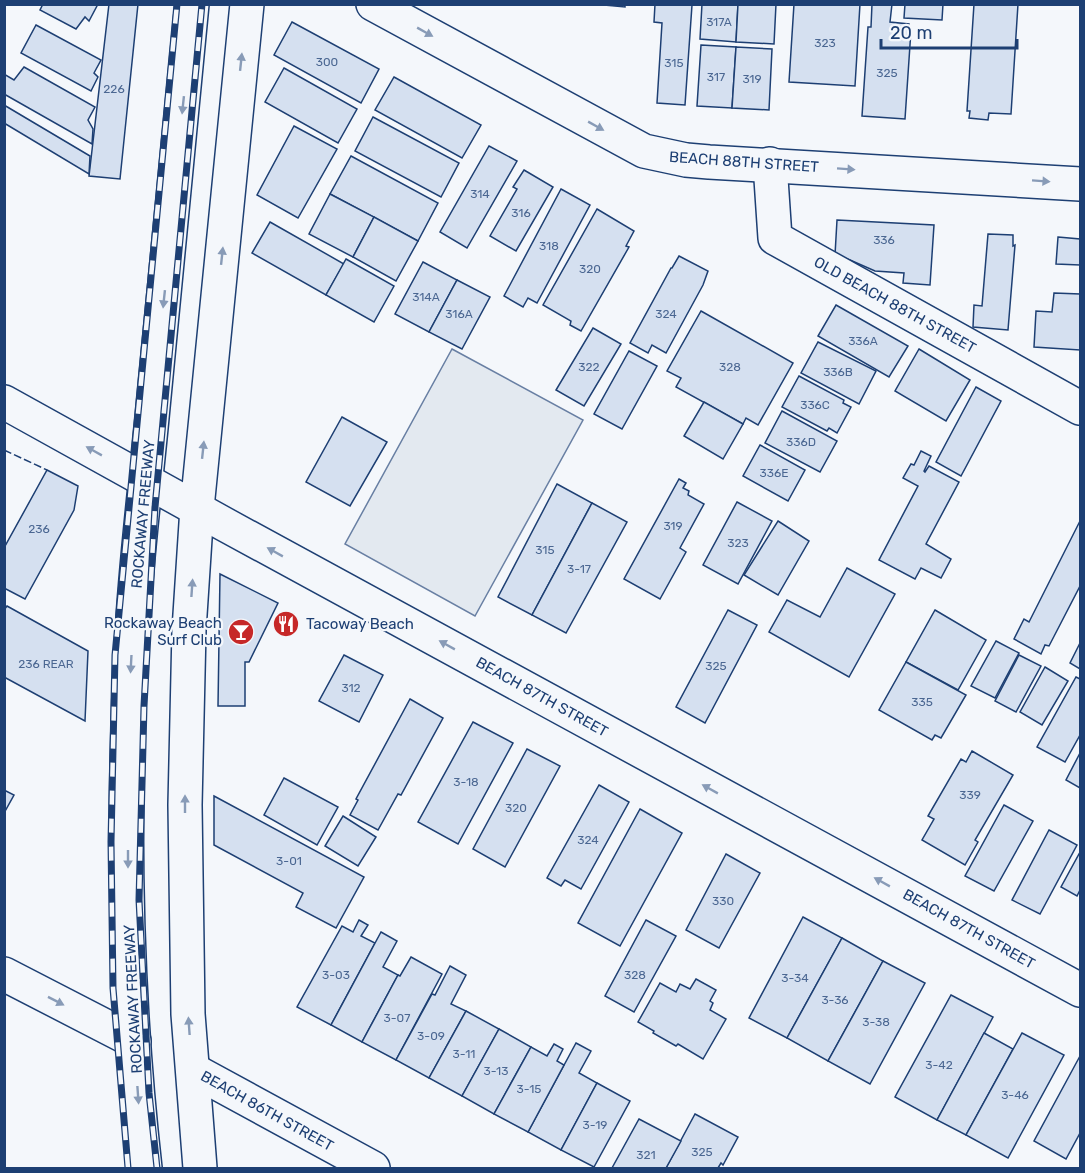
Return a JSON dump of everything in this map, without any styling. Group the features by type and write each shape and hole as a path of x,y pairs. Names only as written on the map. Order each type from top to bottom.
{"street":[{"name":"ROCKAWAY FREEWAY","path":"145,1168 134,1041 128,884 132,632 192,4"},
{"path":"200,1168 188,1014 185,805 189,630 197,508 247,4"},
{"name":"BEACH 88TH STREET","path":"373,4 644,151 686,160 1080,184"},
{"name":"OLD BEACH 88TH STREET","path":"770,164 775,238 1080,408"},
{"name":"BEACH 87TH STREET","path":"4,402 1080,990"},
{"path":"4,974 134,1041"},
{"name":"BEACH 86TH STREET","path":"193,1070 373,1168"}],"shaded area":[{"path":"452,349 583,420 475,616 345,544"}],"building":[{"path":"43,4 98,4 89,21 85,17 76,29 40,10"},
{"path":"109,4 138,4 120,179 89,176"},
{"path":"593,4 625,4 625,7"},
{"path":"655,4 692,5 685,105 657,103 662,23 654,22"},
{"path":"702,4 738,4 736,42 700,39"},
{"path":"738,4 776,4 774,44 736,42"},
{"path":"794,4 860,4 855,86 789,82"},
{"path":"872,4 892,4 890,22 909,24 909,30 911,30 905,119 862,116 868,27 871,27"},
{"path":"905,4 943,4 942,20 904,18"},
{"path":"974,4 1018,4 1011,114 989,113 988,120 969,118 970,111 967,111"},
{"path":"292,22 379,69 361,103 274,55"},
{"path":"36,25 101,60 94,73 98,77 91,91 21,53"},
{"path":"701,45 736,47 732,108 697,106"},
{"path":"736,47 772,49 769,110 732,108"},
{"path":"24,67 95,107 88,120 93,129 92,144 4,94 4,74 14,80"},
{"path":"284,68 357,109 338,143 265,102"},
{"path":"394,77 481,125 462,158 375,110"},
{"path":"4,105 90,156 89,174 4,123"},
{"path":"373,117 459,163 441,197 355,151"},
{"path":"294,126 337,149 298,218 257,195"},
{"path":"489,146 517,161 467,248 440,232"},
{"path":"351,156 438,203 418,241 330,194"},
{"path":"524,170 553,187 516,251 490,236 517,189 513,187"},
{"path":"561,189 590,205 537,303 528,298 523,307 504,296"},
{"path":"330,194 374,217 353,257 309,234"},
{"path":"597,209 634,231 626,246 629,247 581,331 570,325 571,321 543,305"},
{"path":"374,217 418,241 396,281 353,257"},
{"path":"837,220 934,225 930,285 903,283 904,273 875,271 835,255"},
{"path":"270,222 344,264 326,295 252,253"},
{"path":"988,234 1013,235 1013,246 1015,245 1008,330 973,327 974,305 982,306"},
{"path":"1058,237 1080,239 1080,265 1056,264"},
{"path":"679,256 708,271 703,285 666,353 652,345 648,353 630,343"},
{"path":"346,259 394,286 374,322 326,295"},
{"path":"423,262 457,280 429,332 395,314"},
{"path":"457,280 490,297 462,349 429,332"},
{"path":"1054,293 1080,294 1080,350 1034,347 1036,311 1052,312"},
{"path":"836,305 908,346 889,377 818,336"},
{"path":"701,311 793,363 758,425 746,418 743,424 676,387 681,378 667,371"},
{"path":"593,328 621,344 584,406 556,390"},
{"path":"818,342 876,371 859,404 801,373"},
{"path":"919,349 970,380 946,421 895,391"},
{"path":"629,351 657,366 622,429 594,414"},
{"path":"799,376 844,400 843,403 851,407 837,433 829,428 827,431 782,407"},
{"path":"976,387 1001,401 961,476 936,462"},
{"path":"704,402 743,424 723,459 684,436"},
{"path":"782,411 837,441 820,472 765,443"},
{"path":"342,417 387,442 350,506 306,482"},
{"path":"760,445 805,470 788,501 743,476"},
{"path":"921,451 931,456 925,472 929,466 959,482 926,544 951,559 941,578 921,568 915,579 879,560 918,486 903,478 911,464 914,465"},
{"path":"47,470 78,486 74,510 25,599 4,588 4,548"},
{"path":"679,479 686,483 683,488 689,491 688,495 704,504 680,548 686,552 660,599 624,579"},
{"path":"557,484 592,503 532,615 498,597"},
{"path":"737,502 772,521 738,584 703,565"},
{"path":"592,503 627,522 566,633 532,615"},
{"path":"778,521 809,541 778,595 744,575"},
{"path":"1080,521 1080,586 1049,646 1045,645 1041,654 1014,639 1024,619 1029,622"},
{"path":"847,568 895,594 849,677 769,632 787,600 820,617"},
{"name":"Rockaway Beach Surf Club","path":"220,574 278,603 249,662 245,662 245,706 218,706"},
{"path":"7,606 88,651 85,721 4,677 4,610"},
{"path":"728,610 757,625 705,723 676,707"},
{"path":"935,610 986,640 958,690 906,662"},
{"path":"996,641 1019,653 995,698 971,686"},
{"path":"1080,643 1080,669 1070,663"},
{"path":"344,655 383,675 359,722 319,701"},
{"path":"1019,655 1041,666 1016,712 995,701"},
{"path":"906,662 966,695 941,738 935,735 932,740 879,710"},
{"path":"1045,667 1068,681 1042,725 1020,712"},
{"path":"1076,677 1080,679 1080,735 1065,762 1037,747"},
{"path":"410,699 443,718 401,795 398,794 378,830 350,815 358,800 356,799"},
{"path":"473,722 513,743 458,844 418,822"},
{"path":"527,749 560,766 505,867 473,849"},
{"path":"972,751 1013,775 975,840 978,842 965,865 922,840 934,819 928,816 961,759 966,762"},
{"path":"1080,753 1080,788 1066,780"},
{"path":"284,778 338,807 317,845 264,815"},
{"path":"599,785 629,802 581,889 565,880 561,886 547,878"},
{"path":"4,790 14,795 4,813"},
{"path":"214,796 364,877 336,928 296,907 303,893 214,845"},
{"path":"1004,805 1033,821 994,891 965,876"},
{"path":"640,809 682,833 620,946 578,923"},
{"path":"343,816 376,837 358,866 325,846"},
{"path":"1049,830 1077,845 1040,914 1012,900"},
{"path":"726,854 760,873 719,948 686,930"},
{"path":"1079,854 1080,890 1077,896 1061,887"},
{"path":"803,917 842,938 787,1038 749,1018"},
{"path":"359,920 368,925 361,936 375,943 331,1025 297,1007 342,926 353,932"},
{"path":"646,920 676,936 634,1012 605,996"},
{"path":"381,932 397,941 383,967 398,975 362,1042 331,1025"},
{"path":"842,938 883,961 828,1061 787,1038"},
{"path":"411,957 442,974 396,1060 362,1042 398,975 400,976"},
{"path":"883,961 925,983 870,1084 828,1061"},
{"path":"450,966 466,975 451,1004 466,1011 429,1078 396,1060"},
{"path":"696,979 716,990 710,1001 713,1003 710,1010 726,1019 703,1059 653,1033 654,1031 638,1022 660,983 676,992 680,984 690,989"},
{"path":"951,995 993,1017 937,1120 895,1097"},
{"path":"466,1011 499,1029 462,1096 429,1078"},
{"path":"499,1029 531,1047 494,1114 462,1096"},
{"path":"984,1033 1013,1049 966,1135 937,1120"},
{"path":"1022,1033 1064,1055 1008,1158 966,1135"},
{"path":"576,1043 591,1051 579,1073 597,1083 561,1150 528,1132"},
{"path":"554,1044 563,1049 557,1061 564,1065 528,1132 494,1114 531,1047 547,1056"},
{"path":"1080,1056 1080,1133 1066,1159 1034,1141"},
{"path":"597,1083 630,1101 594,1167 561,1150"},
{"path":"695,1114 738,1137 723,1165 721,1163 718,1168 666,1168"},
{"path":"639,1119 681,1141 666,1168 612,1168"}],"railway":[{"path":"128,1168 113,988 111,842 115,655 177,4"},
{"path":"157,1168 149,1093 139,900 144,706 155,507 202,4"}],"fence":[{"path":"4,450 47,470"}],"place":[{"name":"Tacoway Beach","path":"286,624"},
{"name":"Rockaway Beach Surf Club","path":"241,632"}]}
